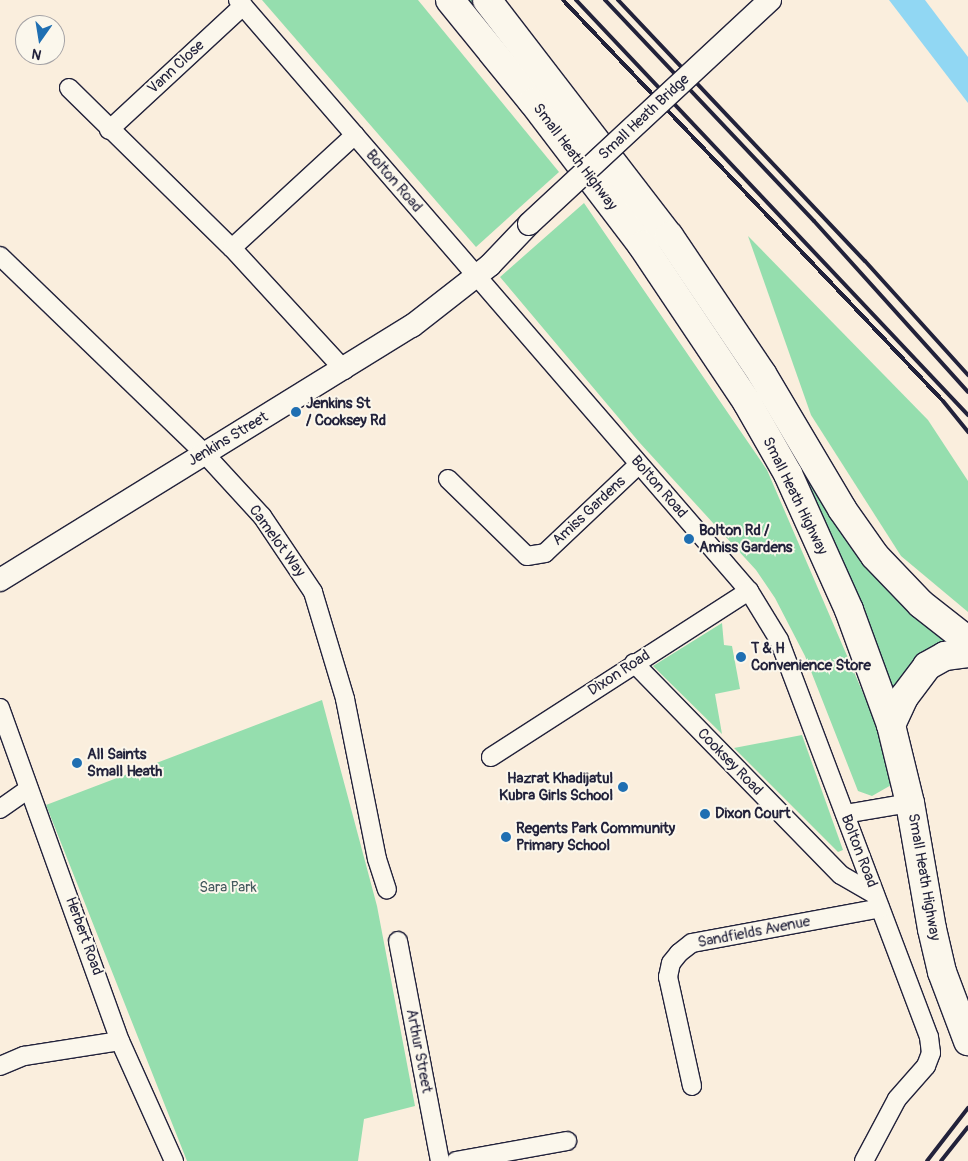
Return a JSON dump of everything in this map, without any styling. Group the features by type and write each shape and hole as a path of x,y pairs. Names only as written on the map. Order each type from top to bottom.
{"highway":[{"name":"Small Heath Highway","path":"450,0 533,102 642,245 747,402 788,474 848,610 891,725 910,803 932,929 942,972 968,1041"},
{"name":"Small Heath Highway","path":"487,0 669,236 762,374 842,509 875,556 921,604 968,641"},
{"path":"891,725 904,697 927,666 945,656 968,653"}],"street":[{"name":"Small Heath Bridge","path":"476,275 770,0"},
{"name":"Vann Close","path":"109,130 241,3"},
{"name":"Bolton Road","path":"241,3 749,591 778,640 922,1016 931,1053 920,1076 897,1099 864,1161"},
{"path":"69,88 109,130 232,248 344,370"},
{"path":"232,248 355,135"},
{"name":"Camelot Way","path":"0,256 204,452 262,516 313,592 344,699 377,859 387,888"},
{"name":"Jenkins Street","path":"0,580 204,452 344,370 412,326 476,275"},
{"name":"Amiss Gardens","path":"448,479 527,556 545,553 639,464"},
{"name":"Dixon Road","path":"491,757 634,663 749,591"},
{"name":"Cooksey Road","path":"634,663 841,875 878,901"},
{"name":"Herbert Road","path":"0,708 120,1042 174,1161"},
{"path":"0,809 29,789"},
{"path":"845,814 910,803"},
{"name":"Sandfields Avenue","path":"692,1086 668,976 671,963 679,953 692,943 878,901"},
{"name":"Arthur Street","path":"398,941 440,1161"},
{"path":"0,1066 24,1056 120,1042"},
{"path":"456,1161 567,1142"}],"green space":[{"path":"262,0 418,0 559,172 476,247"},
{"path":"461,0 475,0 588,134 953,643 892,695 821,525"},
{"path":"584,203 767,470 882,737 893,784 872,796 858,791 805,656 775,598 756,570 639,442 500,277"},
{"path":"748,236 928,420 968,481 968,612 901,556 811,415"},
{"path":"722,623 724,645 732,646 740,689 715,694 722,734 653,666"},
{"name":"Sara Park","path":"322,700 377,906 415,1106 364,1119 358,1161 187,1161 46,805"},
{"path":"802,735 843,850 838,852 734,748"}],"water":[{"path":"889,0 925,0 968,57 968,103"}],"railway":[{"path":"563,0 943,401 968,432"},
{"path":"576,0 968,415"},
{"path":"605,0 814,221 968,392"},
{"path":"618,0 865,261 968,375"},
{"path":"927,1161 968,1108"},
{"path":"941,1161 968,1127"}],"place":[{"name":"Jenkins St / Cooksey Rd","path":"296,412"},
{"name":"Bolton Rd / Amiss Gardens","path":"689,539"},
{"name":"T & H Convenience Store","path":"741,657"},
{"name":"All Saints Small Heath","path":"77,763"},
{"name":"Hazrat Khadijatul Kubra Girls School","path":"623,787"},
{"name":"Dixon Court","path":"705,814"},
{"name":"Regents Park Community Primary School","path":"506,837"}]}
